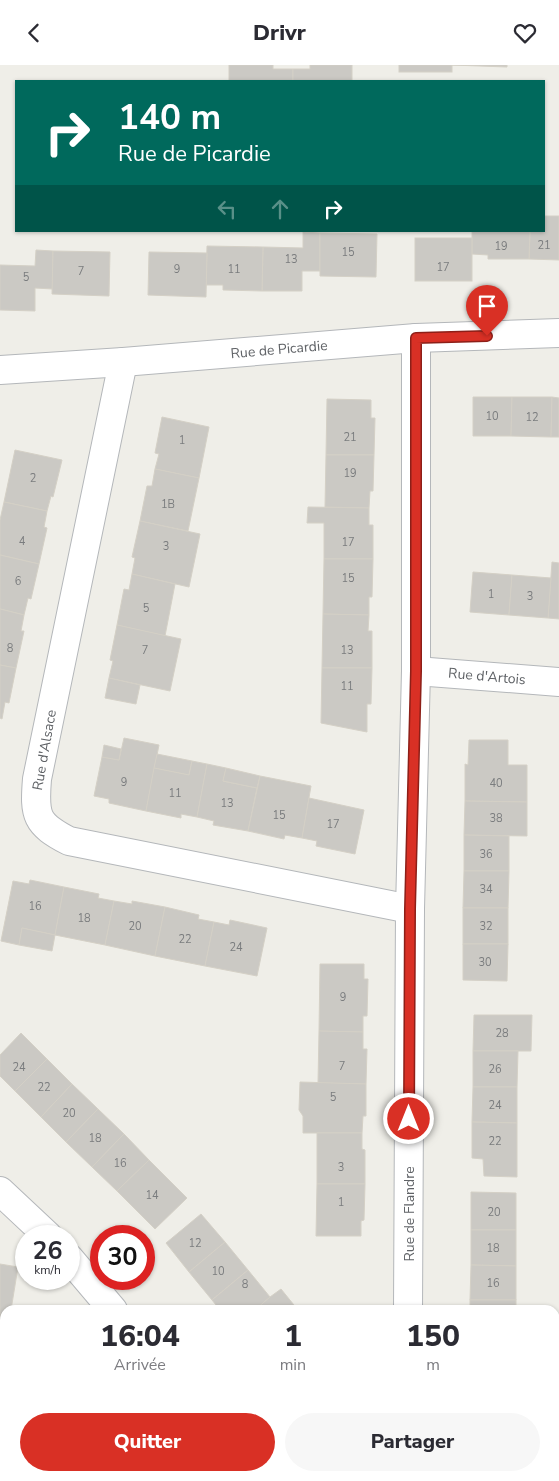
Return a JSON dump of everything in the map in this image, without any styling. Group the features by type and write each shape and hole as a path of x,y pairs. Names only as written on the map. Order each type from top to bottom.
{"street":[{"name":"Rue de Picardie","path":"0,370 416,338 559,333"},
{"name":"Rue de Flandre","path":"408,1305 410,909 416,671 416,338"},
{"name":"Rue d'Alsace","path":"123,362 37,779 35,803 40,819 51,831 69,841 410,909"},
{"name":"Rue d'Artois","path":"416,671 559,682"},
{"path":"0,1191 36,1225"},
{"path":"80,1271 110,1305"}],"building":[{"path":"229,65 273,65 273,69 293,69 293,80 229,80"},
{"path":"310,65 352,65 352,80 293,80 293,69 310,69"},
{"path":"399,65 452,65 452,72 399,72"},
{"path":"452,65 507,65 507,67"},
{"path":"545,216 559,216 559,260 529,259 530,232 545,232"},
{"path":"303,232 320,233 320,271 302,271 302,291 262,291 263,247 303,248"},
{"path":"472,232 530,232 529,259 488,259 488,255 472,254"},
{"path":"320,233 377,234 376,277 320,276"},
{"path":"415,238 472,238 472,281 415,281"},
{"path":"207,246 263,247 262,291 223,290 223,285 206,285"},
{"path":"36,250 53,251 53,289 35,288 35,311 0,310 0,265 35,266"},
{"path":"53,251 110,252 109,296 52,294"},
{"path":"149,252 207,253 206,297 148,295"},
{"path":"473,397 512,397 511,436 473,436"},
{"path":"512,397 552,397 551,437 511,436"},
{"path":"552,397 559,398 559,437 551,437"},
{"path":"327,399 371,400 371,418 375,418 374,455 326,455"},
{"path":"162,417 209,427 199,478 155,469 159,454 155,453"},
{"path":"15,450 62,460 53,497 51,496 47,511 4,502"},
{"path":"326,455 374,455 373,491 370,491 369,508 325,507"},
{"path":"155,469 199,478 188,531 140,521 147,486 152,486"},
{"path":"4,502 47,511 44,527 47,528 39,564 0,555 0,520"},
{"path":"308,507 369,508 369,525 373,525 373,559 324,559 324,523 307,523"},
{"path":"140,521 200,534 189,587 132,574 135,558 132,557"},
{"path":"0,555 39,564 31,599 28,598 24,615 0,609"},
{"path":"324,559 373,559 372,597 369,597 369,615 323,614"},
{"path":"552,562 559,563 559,619 548,618"},
{"path":"473,572 512,575 509,615 470,612"},
{"path":"132,574 175,584 165,636 117,625 124,589 129,590"},
{"path":"512,575 551,578 548,618 509,615"},
{"path":"0,609 24,615 21,631 24,631 16,668 0,665"},
{"path":"323,614 369,615 368,631 372,631 372,668 322,668"},
{"path":"117,625 181,639 170,691 109,678 113,661 110,660"},
{"path":"0,665 16,668 9,703 5,702 2,719 0,718"},
{"path":"322,668 372,668 371,704 367,704 367,732 321,723"},
{"path":"109,678 140,685 136,704 105,698"},
{"path":"124,738 159,745 146,811 109,803 109,799 94,796 102,757 119,760"},
{"path":"469,740 508,740 508,765 527,765 527,802 465,801 465,764 468,765"},
{"path":"104,745 121,749 119,760 102,757"},
{"path":"157,754 192,761 189,775 154,768"},
{"path":"192,761 207,764 197,817 181,814 181,818 146,811 154,768 189,775"},
{"path":"207,764 226,768 223,781 257,788 248,831 213,825 214,821 197,817"},
{"path":"226,768 260,776 257,788 223,781"},
{"path":"260,776 311,786 302,838 285,835 284,839 248,831"},
{"path":"309,798 364,810 355,854 316,846 317,841 302,838"},
{"path":"465,801 527,802 527,836 464,835"},
{"path":"464,835 509,836 509,871 464,871"},
{"path":"464,871 509,871 508,908 463,908"},
{"path":"30,880 64,887 55,935 22,928 19,945 1,941 13,881 29,884"},
{"path":"64,887 99,894 98,898 114,901 105,945 55,935"},
{"path":"114,901 132,904 132,901 165,907 155,956 105,945"},
{"path":"165,907 199,915 198,919 214,922 205,966 155,956"},
{"path":"463,908 508,908 508,944 463,944"},
{"path":"230,920 267,928 257,976 205,966 214,922 229,925"},
{"path":"22,928 55,935 52,951 19,945"},
{"path":"463,944 508,944 507,981 463,980"},
{"path":"320,964 364,964 364,979 368,979 367,1016 363,1016 363,1032 319,1031"},
{"path":"474,1015 532,1015 531,1051 473,1051"},
{"path":"319,1031 363,1032 363,1049 367,1049 366,1084 318,1083"},
{"path":"21,1033 47,1059 15,1091 0,1076 0,1055"},
{"path":"473,1051 518,1051 517,1087 473,1087"},
{"path":"47,1059 72,1084 41,1117 15,1091"},
{"path":"300,1082 366,1084 366,1116 363,1116 362,1133 303,1133 303,1116 299,1110"},
{"path":"72,1084 98,1109 66,1142 41,1117"},
{"path":"473,1087 517,1087 517,1123 472,1122"},
{"path":"98,1109 124,1134 92,1167 66,1142"},
{"path":"472,1122 517,1123 517,1177 484,1176 483,1159 472,1158"},
{"path":"317,1133 362,1133 362,1149 365,1150 365,1184 317,1184"},
{"path":"124,1134 149,1160 117,1191 92,1167"},
{"path":"149,1160 187,1198 155,1229 155,1225 151,1225 117,1191"},
{"path":"317,1184 365,1184 364,1220 361,1221 361,1236 316,1236"},
{"path":"471,1192 516,1193 516,1230 471,1230"},
{"path":"201,1214 225,1242 189,1272 166,1243"},
{"path":"471,1230 516,1230 516,1266 471,1265"},
{"path":"225,1242 248,1270 212,1300 189,1272"},
{"path":"0,1264 15,1266 15,1285 12,1305 0,1305"},
{"path":"471,1265 516,1266 516,1300 470,1300"},
{"path":"248,1270 270,1297 261,1305 216,1305 212,1300"},
{"path":"281,1289 294,1305 261,1305"},
{"path":"470,1300 516,1300 516,1305 470,1305"}],"route":[{"path":"409,1119 410,909 416,671 416,338 487,336"}]}
